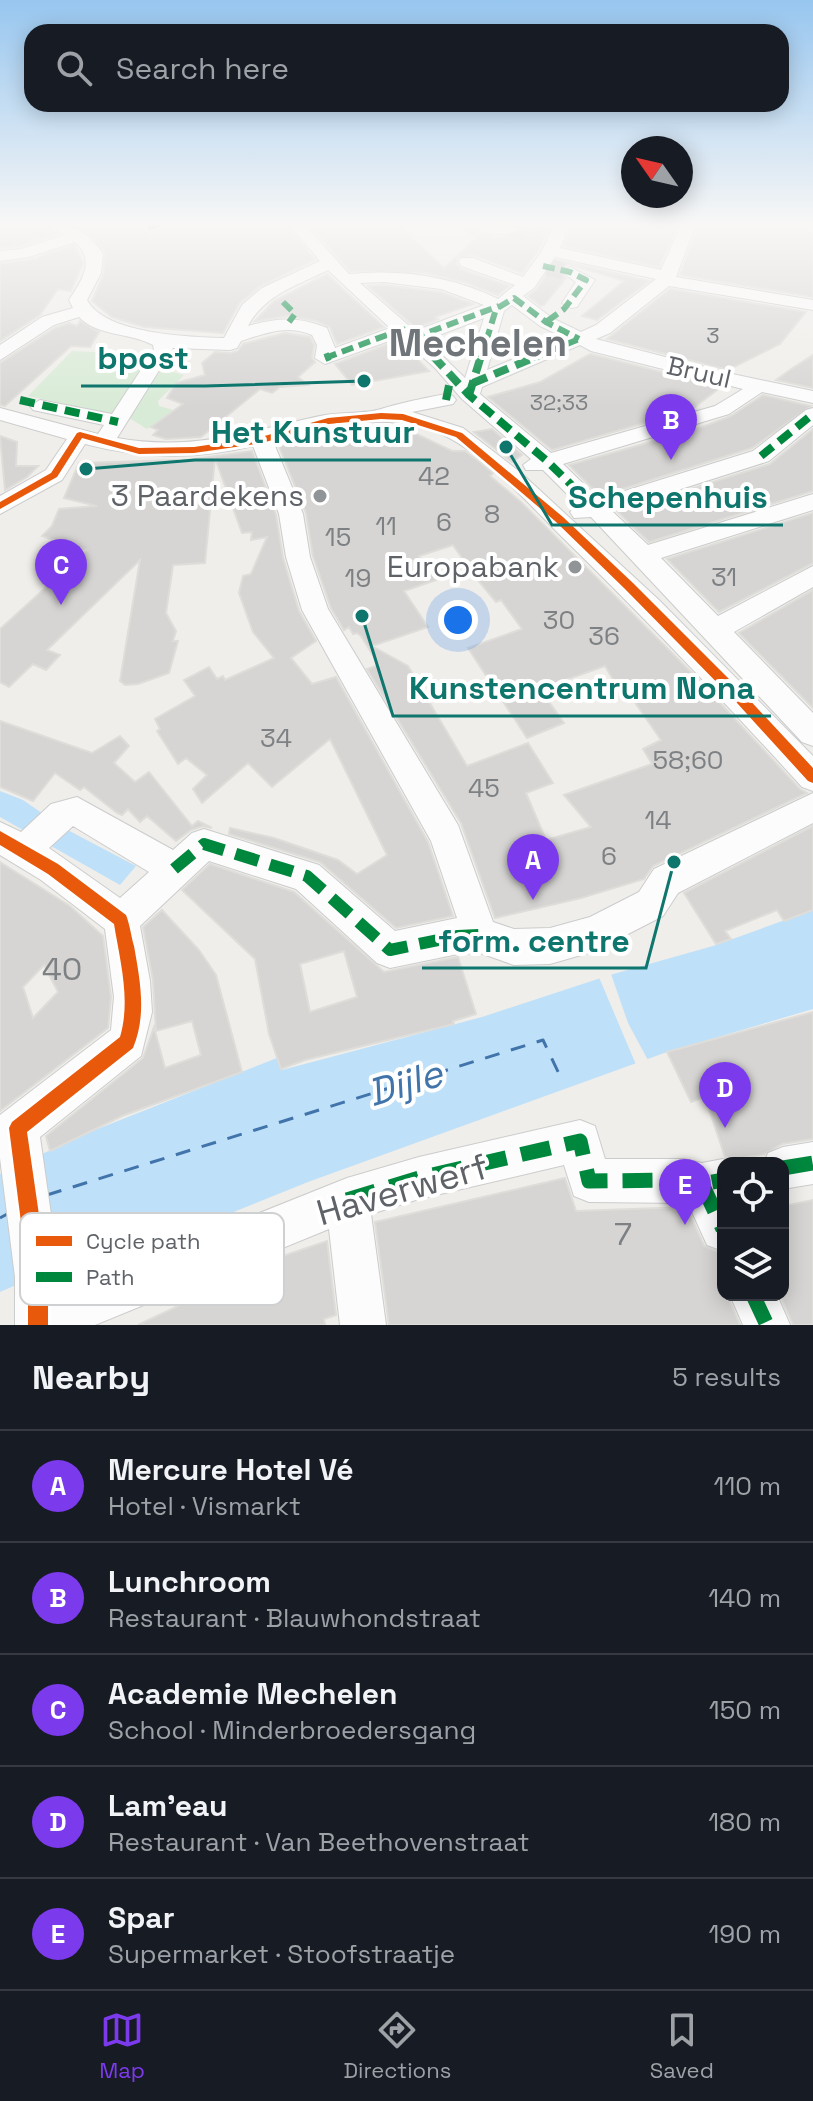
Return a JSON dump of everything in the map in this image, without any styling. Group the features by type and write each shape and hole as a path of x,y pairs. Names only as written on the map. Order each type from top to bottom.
{"street":[{"path":"87,285 78,300 89,321 153,335 164,350 104,442"},
{"path":"161,342 230,344 237,336 248,309 268,292 283,285"},
{"path":"352,285 442,364 451,376 471,389 506,426 547,461 643,555 813,733"},
{"path":"445,285 507,297"},
{"path":"493,285 507,297"},
{"path":"471,389 507,297 517,285"},
{"path":"546,322 567,307 583,285"},
{"path":"471,389 583,341 660,285"},
{"path":"700,285 813,305"},
{"path":"237,336 289,322 320,332 326,345 325,358 408,333 507,297"},
{"name":"Bruul","path":"507,297 583,341 813,397"},
{"path":"283,302 295,314 289,322"},
{"path":"5,350 48,321 82,311"},
{"path":"451,376 446,400 459,435"},
{"path":"504,472 722,410 753,391 752,384"},
{"path":"20,400 118,422"},
{"path":"0,414 154,452 194,450 262,440 353,417 446,400"},
{"path":"559,519 761,456 813,414"},
{"path":"353,417 403,417 459,435 559,519 730,687 813,777"},
{"path":"0,506 54,475 80,435"},
{"path":"262,440 291,514 298,557 315,610 446,836 480,935"},
{"path":"643,555 813,502"},
{"path":"716,630 813,575"},
{"path":"121,920 204,844 307,876 390,950 458,936 480,935 514,947 550,946 595,933 651,904 666,881 813,807"},
{"path":"27,1213 14,1141 127,1042 132,1029 134,1004 121,920 53,869 29,837 70,810 77,811 174,869"},
{"name":"Haverwerf","path":"284,1226 347,1200 419,1178 580,1141 589,1181 713,1182"},
{"path":"789,1167 813,1163"},
{"path":"347,1200 363,1325"},
{"path":"756,1301 767,1325"},
{"path":"39,1305 40,1325"},
{"name":"Haverwerf","path":"40,1325 89,1305"}],"green space":[{"path":"72,351 134,354 132,359 151,361 112,414 28,396"},
{"path":"157,368 184,375 158,401 159,406 173,410 147,429 126,416"}],"water":[{"path":"0,791 23,800 62,827 136,866 120,885 0,817"},
{"name":"Dijle","path":"813,910 813,1009 667,1052 231,1213 20,1213 20,1283 0,1292 0,1174 12,1168 85,1134 277,1058 282,1070 482,1017 610,975 713,946"}],"pier":[{"path":"610,971 628,1023 649,1062 637,1067 598,975"}],"building":[{"path":"0,285 74,285 71,291 58,289 40,315 0,341"},
{"path":"99,285 262,285 239,304 223,333 144,327 112,317 92,301"},
{"path":"306,285 339,285 384,327 337,344 330,327 317,321 288,316 255,321 274,301"},
{"path":"471,285 509,286 498,295"},
{"path":"539,285 560,285 541,306 528,296"},
{"path":"619,285 644,285 597,320 582,316"},
{"path":"739,285 813,285 813,297"},
{"path":"368,286 440,292 473,304 435,317 438,319 416,328"},
{"path":"670,289 806,312 780,344 728,370 607,339"},
{"path":"80,321 99,332 90,347 71,346 5,406 0,405 0,363 55,328 69,323 77,326"},
{"path":"285,333 310,337 314,345 312,358 315,362 298,377 308,385 280,387 272,393 260,389 201,437 166,439 153,435 158,430 151,427 183,404 167,398 176,383 205,375 202,363 215,352 231,353 238,351 243,344"},
{"path":"399,340 429,371 352,385 335,364"},
{"path":"590,354 721,387 692,409 552,450 488,397 540,382"},
{"path":"813,355 813,388 776,380 791,369"},
{"path":"763,395 811,406 752,448 600,496 569,465 697,429 731,416"},
{"path":"363,426 389,426 408,430 452,451 465,451 493,473 490,476 521,502 696,677 807,793 653,866 644,879 581,898 495,918 461,823 367,669 379,665 361,636 353,634 349,627 344,630 331,608 313,556 306,513 278,444 317,433","holes":["453,545 496,602 501,600 522,629 468,648 527,738 564,723 540,689 605,666 615,683 620,681 661,740 643,749 652,764 564,795 591,827 546,840 526,793 553,783 528,743 467,766 408,666 372,646 428,627 404,591 436,580 419,556"]},
{"path":"492,429 522,455 512,462 474,432"},
{"path":"813,429 813,491 649,542 618,512 770,464"},
{"path":"0,436 17,442 16,466 38,466 27,477 5,490"},
{"path":"252,451 276,515 283,558 299,611 316,641 291,658 312,684 336,677 428,842 453,916 396,928 320,862 229,834 230,828 274,838 338,860 357,874 387,855 330,739 272,787 248,763 202,803 193,789 207,775 186,758 178,764 157,731 160,729 155,719 195,696 184,680 209,667 217,679 223,676 225,680 274,658 253,632 239,593 243,576 251,574 267,537 251,540 252,532 242,533 215,458 205,563 173,565 166,613 176,631 173,641 178,641 169,673 138,684 125,685 120,681 140,560 47,650 60,655 46,670 33,664 9,687 0,682 0,629 87,550 42,536 52,526 59,509 97,506 64,498 79,463 176,460 173,462"},
{"path":"813,513 813,563 719,612 667,559"},
{"path":"813,590 813,708 739,633"},
{"path":"0,721 92,753 120,736 129,746 114,763 135,782 149,772 192,826 198,821 212,828 203,826 191,830 176,841 147,816 140,822 128,809 122,815 117,813 84,787 80,790 55,773 33,801 0,787"},
{"path":"813,826 813,910 784,921 777,910 725,931 731,939 716,944 684,893"},
{"path":"0,862 70,906 103,936 111,997 108,1028 0,1111","holes":["44,965 58,992 33,1018 23,987"]},
{"path":"210,864 294,892 384,972 458,957 476,1014 453,1021 454,1024 305,1060 281,1069 269,1034 255,959 182,890","holes":["344,951 357,997 310,1012 300,964"]},
{"path":"162,910 199,950 216,975 242,1072 122,1116 50,1151 46,1136 143,1058 154,1027 165,1068 201,1055 192,1021 156,1031 153,980 143,927"},
{"path":"813,1012 813,1139 782,1144 764,1154 725,1157 705,1097 691,1102 667,1052"},
{"path":"565,1178 576,1211 687,1207 704,1246 717,1251 717,1301 730,1301 740,1325 389,1325 375,1222"},
{"path":"813,1200 813,1325 793,1325 783,1301 789,1301 789,1205"},
{"path":"327,1241 336,1315 324,1319 325,1325 138,1325 180,1305 284,1305 286,1255"}],"ferry route":[{"path":"47,1195 543,1040 560,1076"},
{"path":"0,1218 9,1213"}],"marked path":[{"path":"546,322 564,309 583,285"},
{"path":"469,395 496,309 514,298 546,322 579,339"},
{"path":"283,302 295,314 289,322"},
{"path":"413,338 499,306"},
{"path":"325,358 403,329 442,364 469,395 547,461 595,508"},
{"path":"473,383 579,339"},
{"path":"446,400 451,376"},
{"path":"20,400 118,422"},
{"path":"761,456 813,414"},
{"path":"174,869 204,844 307,876 390,950 458,936 480,935"},
{"path":"347,1200 419,1178 580,1141 589,1181 683,1180 702,1184 717,1181"},
{"path":"789,1167 813,1163"},
{"path":"702,1184 717,1216"},
{"path":"756,1301 767,1325"}],"cycle path":[{"path":"0,506 54,475 80,435 139,451 194,450 262,440 328,421 381,416 403,417 459,435 559,519 629,586 813,777"},
{"path":"0,837 53,869 121,920 133,997 127,1042 18,1128 29,1213"},
{"path":"38,1305 38,1325"}],"place":[{"name":"bpost","path":"364,381"},
{"name":"Schepenhuis","path":"506,447"},
{"name":"Lunchroom","path":"671,460"},
{"name":"Het Kunstuur","path":"86,469"},
{"name":"3 Paardekens","path":"320,496"},
{"name":"Europabank","path":"575,567"},
{"name":"Academie Mechelen","path":"61,605"},
{"name":"Kunstencentrum Nona","path":"362,616"},
{"name":"form. centre","path":"674,862"},
{"name":"Mercure Hotel Vé","path":"533,900"},
{"name":"Lam'eau","path":"725,1128"},
{"name":"Spar","path":"685,1225"}],"district":[{"name":"Mechelen","path":"478,343"}]}
